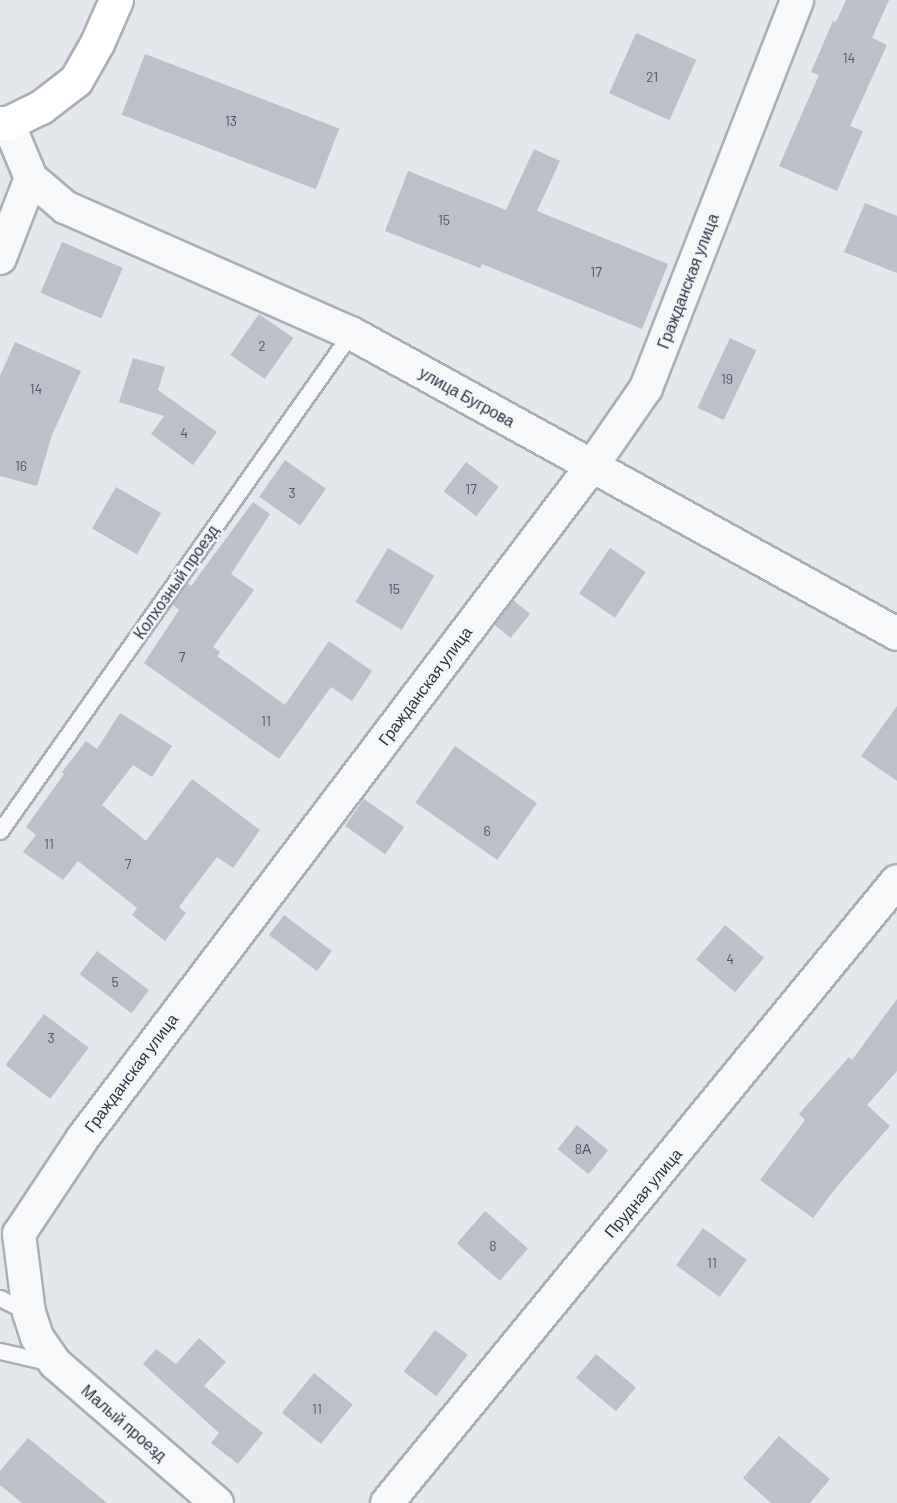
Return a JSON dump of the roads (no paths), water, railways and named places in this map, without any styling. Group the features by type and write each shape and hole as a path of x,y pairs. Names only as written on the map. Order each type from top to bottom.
{"street":[{"path":"0,258 31,178 4,123 41,107 76,80 97,43 116,0"},
{"name":"Гражданская улица","path":"33,1325 19,1234 75,1148 592,466 646,388 797,0"},
{"name":"улица Бугрова","path":"31,178 65,207 351,333 897,634"},
{"name":"Прудная улица","path":"387,1503 897,881"},
{"name":"Малый проезд","path":"33,1325 55,1363 218,1503"}],"lane":[{"name":"Колхозный проезд","path":"0,831 351,333"},
{"path":"0,1298 33,1325"},
{"path":"0,1351 55,1363"}]}
